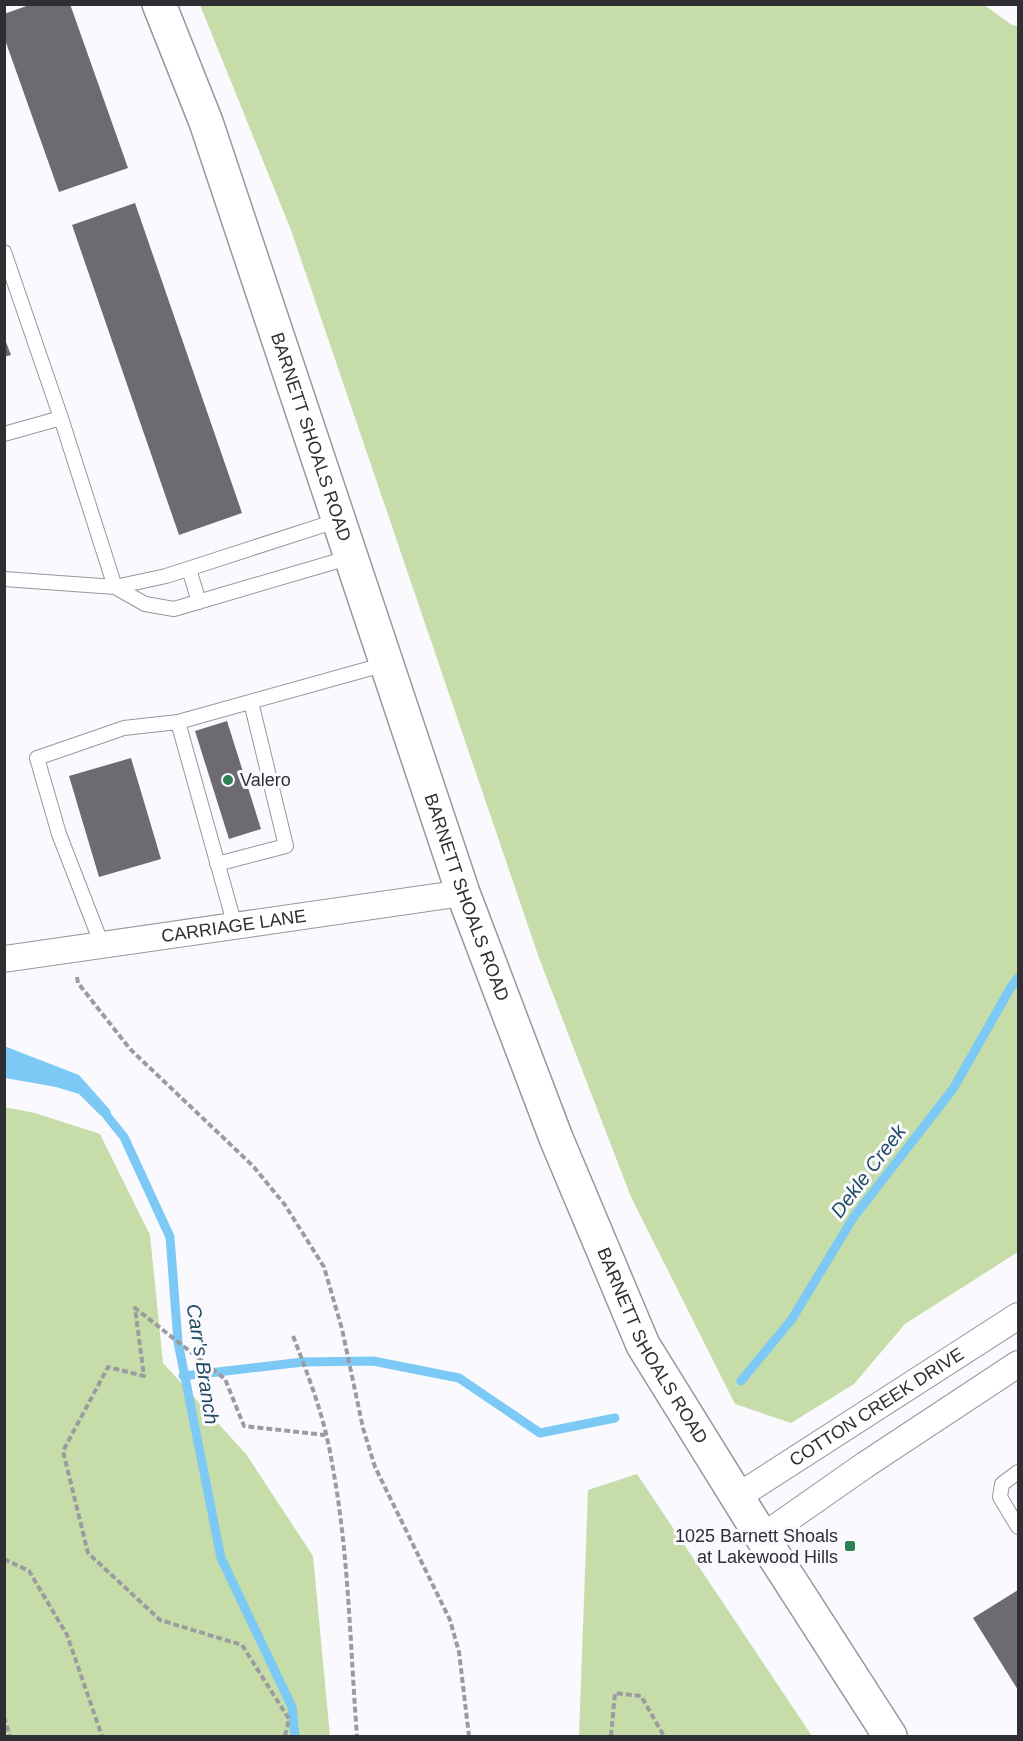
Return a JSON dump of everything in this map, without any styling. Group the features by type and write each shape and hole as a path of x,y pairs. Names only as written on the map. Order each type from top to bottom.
{"main road":[{"name":"BARNETT SHOALS ROAD","path":"159,4 206,122 463,893 556,1138 644,1345 762,1537 890,1737"}],"street":[{"name":"CARRIAGE LANE","path":"4,959 463,893"},
{"name":"COTTON CREEK DRIVE","path":"737,1497 1018,1316"},
{"path":"762,1537 865,1465 1018,1364"}],"lane":[{"path":"4,252 61,418 115,587 145,604 174,609 351,557"},
{"path":"4,434 61,418"},
{"path":"4,579 115,587 163,577 339,520"},
{"path":"189,569 199,602"},
{"path":"102,945 59,834 36,759 124,728 178,722 386,664"},
{"path":"217,864 286,846 251,702"},
{"path":"178,722 235,926"},
{"path":"1018,1472 1002,1484 1000,1497 1018,1527"}],"path":[{"path":"73,949 78,983 129,1049 253,1166 285,1205 324,1267 342,1329 363,1428 375,1467 450,1620 459,1652 469,1737"},
{"path":"285,1737 290,1719 242,1645 160,1620 88,1553 63,1451 108,1367 144,1376 135,1308 225,1379 244,1426 325,1435"},
{"path":"293,1336 318,1404 332,1460 341,1514 357,1737"},
{"path":"4,1559 29,1570 67,1635 102,1737"},
{"path":"611,1737 615,1693 641,1696 664,1737"},
{"path":"4,1718 10,1737"}],"green space":[{"path":"200,5 984,5 1012,25 1018,26 1018,1252 905,1324 854,1384 791,1423 735,1404 631,1197 539,958 291,230"},
{"path":"4,1107 35,1113 100,1134 150,1235 163,1363 246,1454 313,1556 330,1736 5,1736"},
{"path":"637,1474 812,1736 579,1736 588,1490"}],"water":[{"path":"4,1046 79,1075 110,1110 114,1125 79,1094 56,1087 5,1078"}],"building":[{"path":"32,4 70,4 128,168 59,192 4,37 4,14"},
{"path":"135,203 242,513 179,535 72,225"},
{"path":"4,337 11,355 4,357"},
{"name":"Valero","path":"227,721 261,829 229,839 195,731"},
{"path":"131,758 161,859 99,877 69,776"},
{"path":"1018,1590 1018,1690 973,1618"}],"waterway":[{"name":"Dekle Creek","path":"741,1381 792,1319 853,1218 953,1089 1018,978"},
{"name":"Carr's Branch","path":"107,1116 124,1137 170,1237 178,1342 221,1558 292,1707 295,1736"},
{"path":"183,1376 303,1362 373,1361 459,1378 540,1433 615,1418"}],"place":[{"name":"Valero","path":"228,780"},
{"name":"1025 Barnett Shoals at Lakewood Hills","path":"850,1546"}]}
